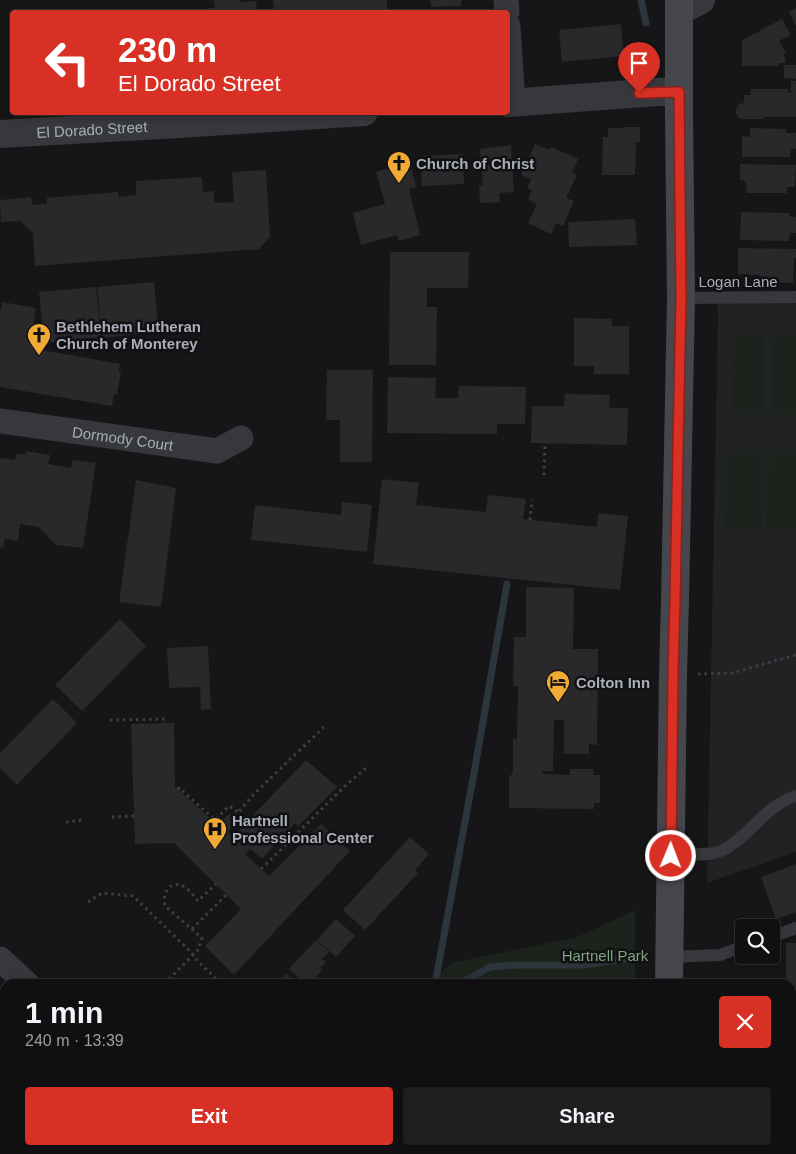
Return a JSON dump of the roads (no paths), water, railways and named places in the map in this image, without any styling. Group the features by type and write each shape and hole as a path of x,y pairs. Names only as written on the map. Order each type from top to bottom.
{"main road":[{"path":"669,979 681,298 679,92 686,4"}],"street":[{"path":"510,102 679,92"},
{"name":"El Dorado Street","path":"0,134 291,115"},
{"name":"Dormody Court","path":"0,421 217,452 241,438"},
{"path":"0,959 22,979"}],"lane":[{"name":"Logan Lane","path":"681,298 796,298"},
{"path":"671,853 704,854 727,849 751,829 767,812 786,799 796,796"},
{"path":"780,934 796,928"},
{"path":"670,957 720,955 735,949"}],"waterway":[{"path":"641,0 646,23"},
{"path":"436,979 507,584"},
{"path":"468,979 490,967 583,965 636,957"}],"place":[{"name":"Church of Christ","path":"399,184"},
{"name":"Bethlehem Lutheran Church of Monterey","path":"39,356"},
{"name":"Colton Inn","path":"558,703"},
{"name":"Hartnell Professional Center","path":"215,850"}],"park label":[{"name":"Hartnell Park","path":"605,955"}]}
